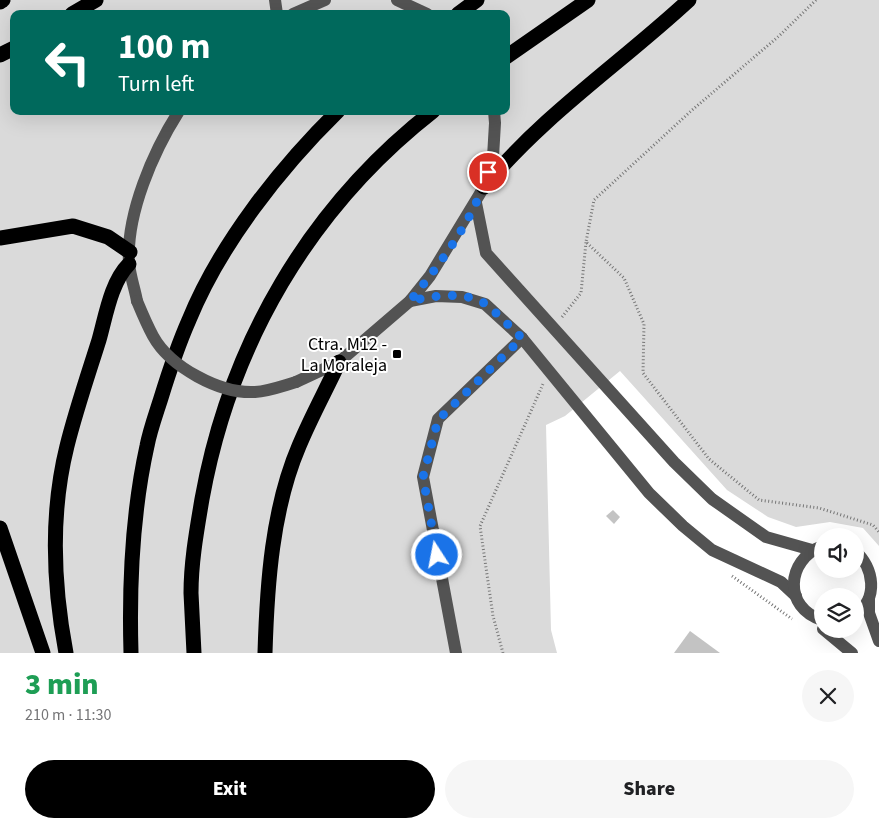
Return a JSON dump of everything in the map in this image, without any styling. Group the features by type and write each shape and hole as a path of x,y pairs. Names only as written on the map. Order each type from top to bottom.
{"highway":[{"path":"79,10 96,0"},
{"path":"464,10 478,0"},
{"path":"510,54 588,0"},
{"path":"484,187 508,157 548,120 689,0"},
{"path":"131,653 130,582 135,515 147,445 189,318 220,260 250,213 316,133 334,115"},
{"path":"194,653 191,591 197,528 217,431 240,364 292,264 328,215 366,170 428,115"},
{"path":"0,238 73,226 108,238 130,258 120,273 108,309 67,446 61,478 55,535 55,573 66,653"},
{"path":"265,653 271,566 277,522 298,446 339,362"},
{"path":"0,528 43,653"}],"street":[{"path":"302,10 325,0"},
{"path":"397,0 418,10"},
{"path":"176,115 161,139 137,201 130,258 137,301 154,338 183,367 205,380 239,391 253,392 296,382 339,362 410,301 430,276 484,187 493,157 495,117"},
{"path":"476,203 486,253 674,462 712,499 766,537 814,547"},
{"path":"410,301 436,296 462,297 485,304 522,338 648,492 682,526 712,550 781,582 796,596"},
{"path":"456,653 423,477 438,420 522,338"},
{"path":"814,550 802,558 796,570 794,583 800,605 814,616"},
{"path":"864,560 870,571 872,585 869,598 869,613 879,641"},
{"path":"864,604 869,598"},
{"path":"834,638 852,653"}],"path":[{"path":"553,328 581,293 586,242 594,200 691,111 779,36 816,0"},
{"path":"586,242 624,278 644,324 643,373 709,459 759,500 819,508 873,525 879,532"},
{"path":"503,653 493,616 480,526 548,372"}],"shaded area":[{"path":"0,0 879,0 879,546 864,528 830,522 796,527 768,517 727,490 620,371 565,416 546,425 551,630 557,653 0,653"}],"building":[{"path":"613,510 620,517 614,524 606,516"},
{"path":"690,631 720,653 674,653"}],"place":[{"name":"Ctra. M12 - La Moraleja","path":"397,354"}],"route":[{"path":"437,555 423,477 438,420 522,338 485,304 462,297 436,296 410,301 430,276 476,203 484,187 488,172"}]}
